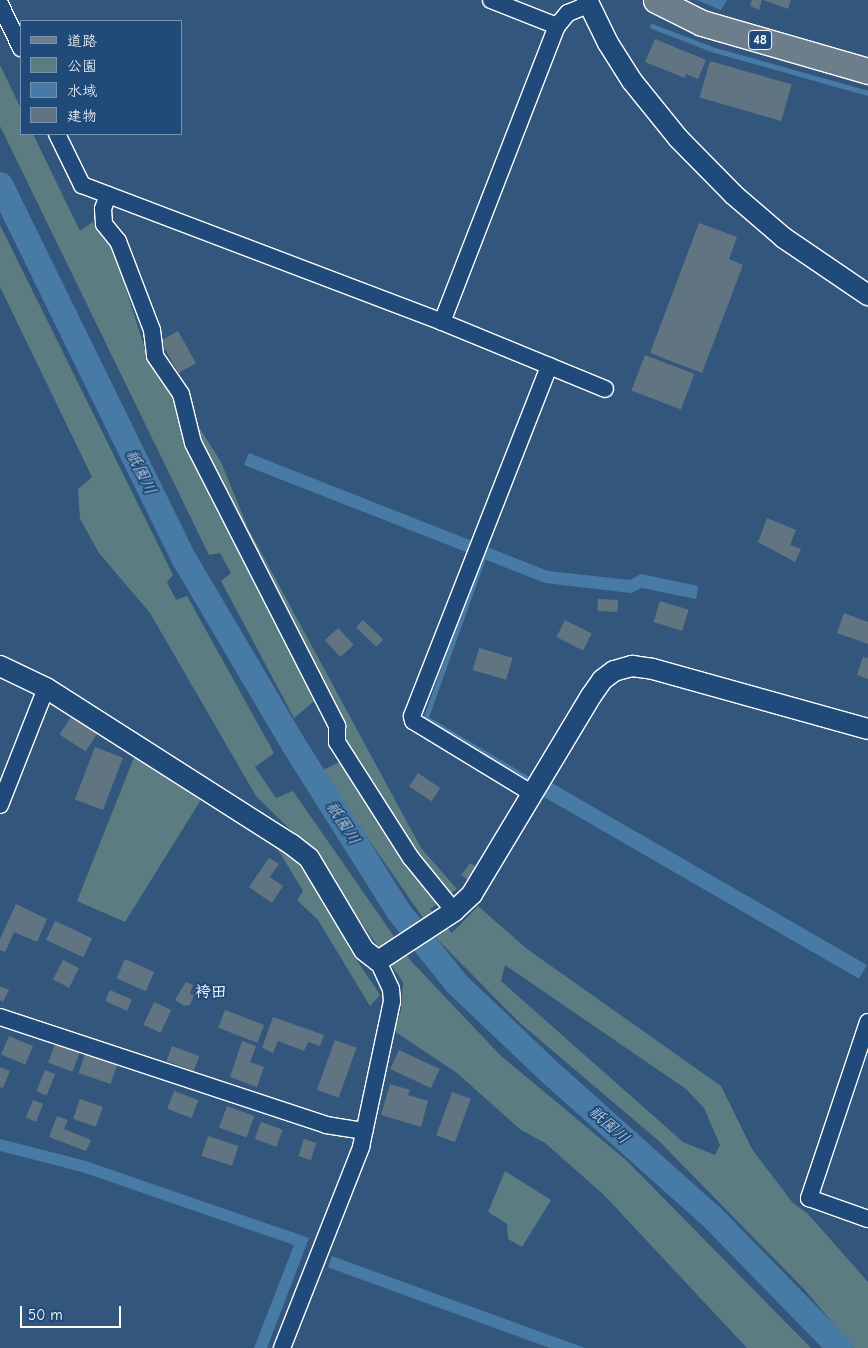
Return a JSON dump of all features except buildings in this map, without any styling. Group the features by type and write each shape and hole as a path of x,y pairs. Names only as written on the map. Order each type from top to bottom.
{"main road":[{"name":"48","path":"656,0 702,23 868,72"}],"street":[{"path":"491,0 557,26"},
{"path":"442,322 557,26 568,13 588,3 632,81 684,144 734,195 784,238 868,295"},
{"path":"0,4 20,46"},
{"path":"57,135 82,185 442,322 605,390"},
{"path":"108,194 103,209 104,224 118,241 152,330 155,356 181,394 193,443 337,726 337,742 411,858 454,911"},
{"path":"533,794 414,720 412,716 483,539 549,366"},
{"path":"0,666 46,688 309,858 364,950 382,960 391,989 392,1001 361,1147 282,1348"},
{"path":"382,960 454,911 484,877 602,680 614,671 632,666 653,669 868,729"},
{"path":"0,805 46,688"},
{"path":"0,1017 326,1125 365,1131"},
{"path":"868,1022 809,1198 868,1219"}],"green space":[{"path":"0,65 20,107 20,135 33,135 80,231 93,222 111,242 145,349 173,398 185,405 221,462 248,528 421,848 457,889 430,909 452,933 478,906 527,949 721,1086 752,1149 792,1202 808,1214 868,1282 868,1348 854,1348 804,1289 660,1142 520,1023 439,941 321,771 350,757 325,692 294,718 221,581 231,573 220,553 209,555 0,126","holes":["505,965 686,1089 704,1108 720,1145 715,1155 683,1142 501,981"]},
{"path":"0,225 173,575 167,582 176,600 187,596 274,753 255,767 276,798 293,791 411,961 501,1056 626,1160 811,1348 747,1348 603,1194 545,1143 521,1130 457,1073 394,1031 401,1010 403,982 309,848 256,796 150,613 99,553 80,519 78,489 92,477 0,287"},
{"path":"135,755 202,798 125,922 77,901"},
{"path":"277,848 300,862 320,889 350,950 380,995 370,1006 318,920 297,900 303,891"},
{"path":"505,1171 551,1200 522,1247 508,1239 507,1224 488,1212"}],"water":[{"path":"697,0 727,0 721,10"},
{"path":"249,453 548,571 630,580 641,574 698,586 696,599 642,588 631,593 545,583 244,465"},
{"path":"550,782 867,965 859,979 542,796"},
{"path":"0,1139 86,1161 309,1238 267,1348 254,1348 294,1245 82,1172 0,1151"},
{"path":"332,1256 585,1348 550,1348 328,1267"}],"waterway":[{"path":"652,26 715,50 868,93"},
{"name":"祇園川","path":"0,184 184,559 293,744 399,912 457,984 552,1074 711,1216 840,1348"},
{"path":"483,559 426,718 530,780"}],"district":[{"name":"袴田","path":"211,992"}]}
